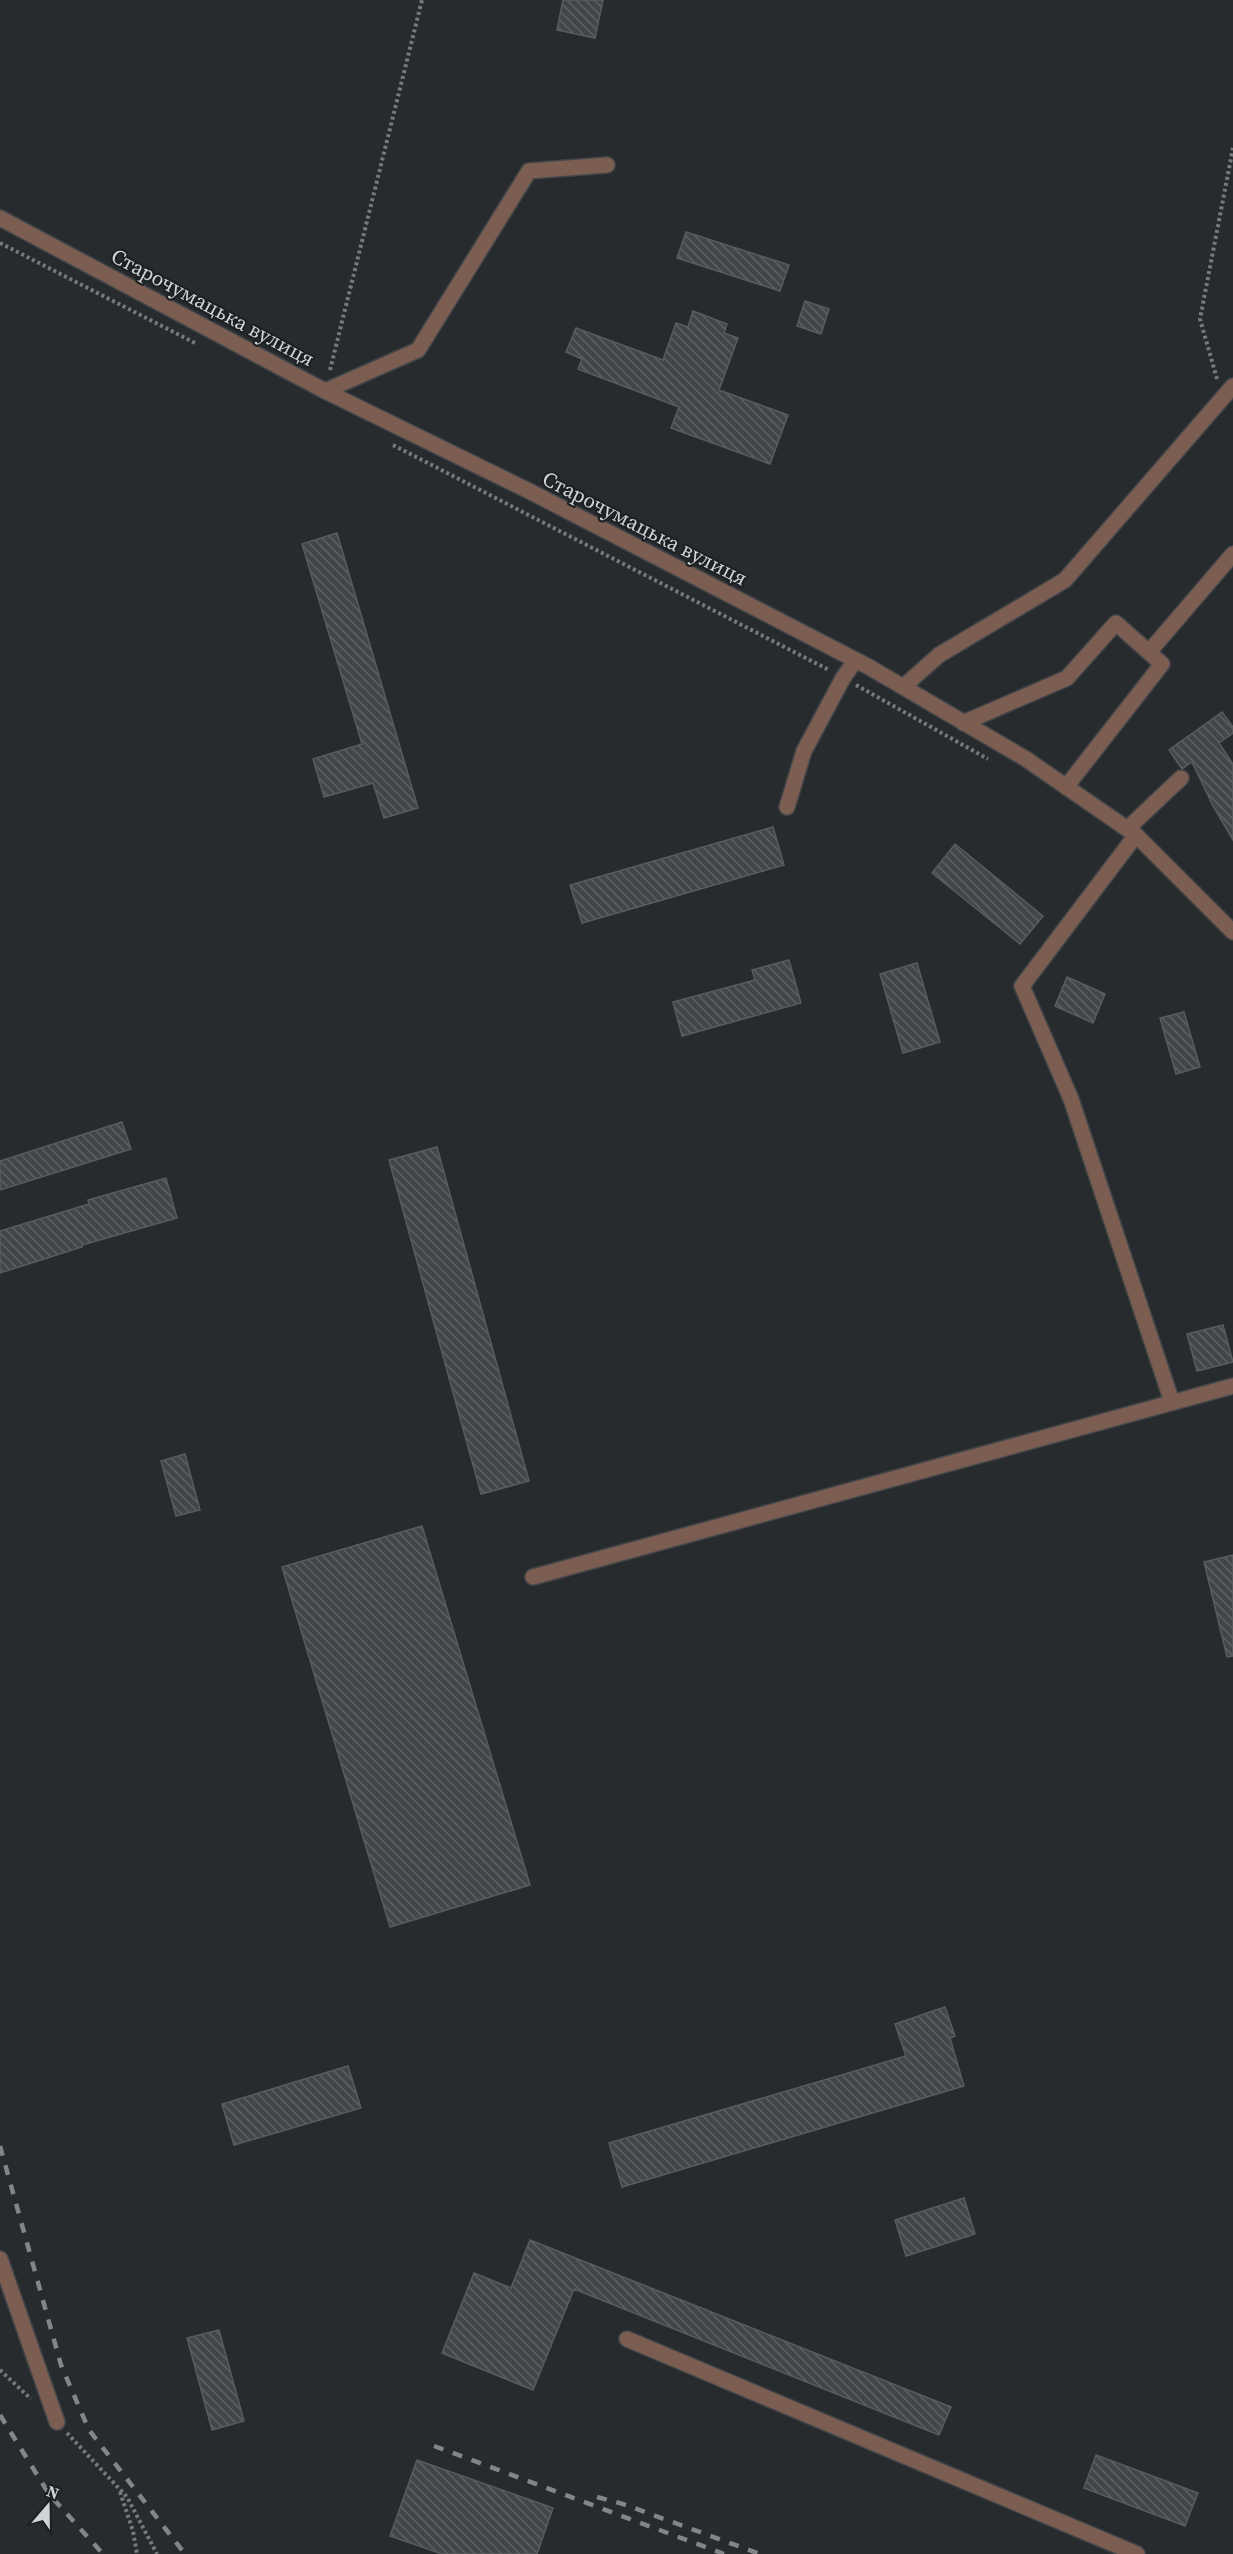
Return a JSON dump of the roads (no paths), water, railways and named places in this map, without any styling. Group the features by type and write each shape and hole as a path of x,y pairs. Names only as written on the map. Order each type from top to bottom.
{"street":[{"path":"326,391 418,350 529,171 607,165"},
{"name":"Старочумацька вулиця","path":"0,218 326,391 531,492 903,687 1026,759 1132,832 1233,932"},
{"path":"903,687 939,655 1065,580 1228,391"},
{"path":"1149,652 1233,554"},
{"path":"963,723 1067,678 1116,623 1162,664 1066,787"},
{"path":"787,807 804,751 843,678 855,661"},
{"path":"1172,1402 1071,1099 1022,986 1132,832 1181,778"},
{"path":"533,1577 1233,1386"},
{"path":"0,2259 57,2422"},
{"path":"627,2339 1137,2554"}],"railway":[{"path":"0,2146 61,2365 89,2430 185,2554"},
{"path":"0,2415 49,2494 103,2554"},
{"path":"434,2446 724,2554"},
{"path":"597,2497 623,2504 760,2554"}]}
